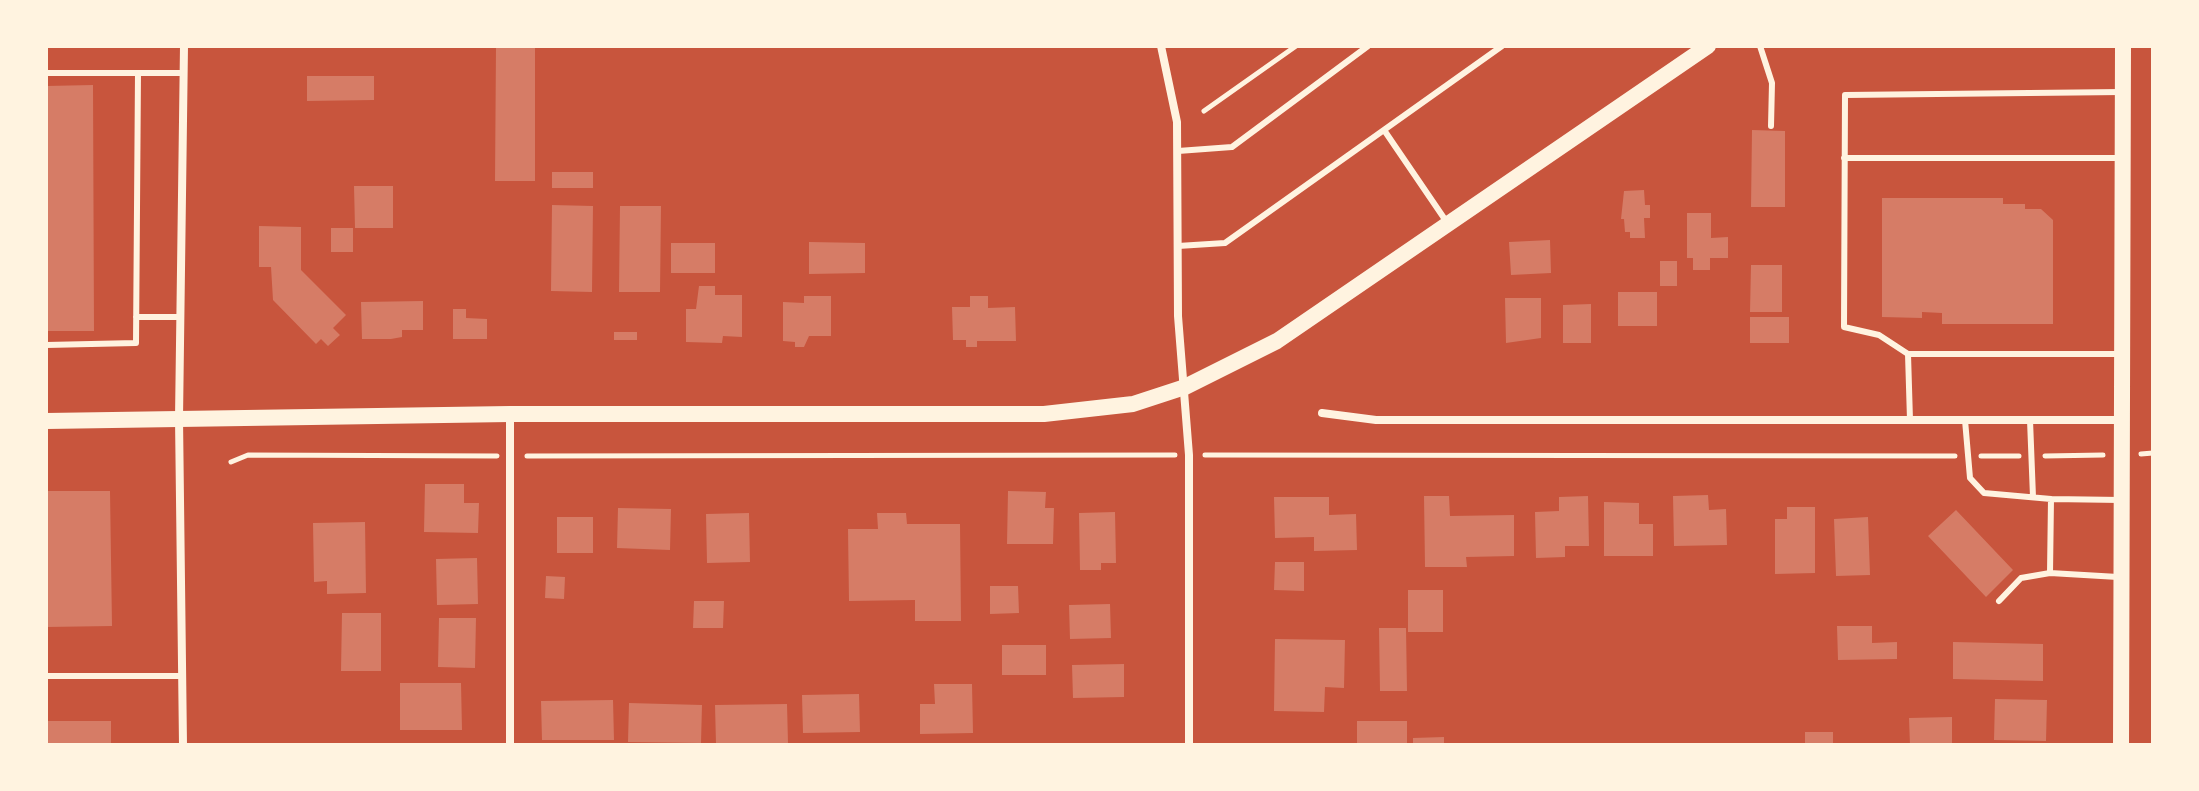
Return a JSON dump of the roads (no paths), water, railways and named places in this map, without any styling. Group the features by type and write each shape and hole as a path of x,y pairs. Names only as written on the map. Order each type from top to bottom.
{"main road":[{"path":"46,421 510,414 1065,413 1133,404 1185,387 1277,341 1708,46"},
{"path":"2121,745 2123,46"}],"street":[{"path":"183,745 179,418 184,46"},
{"path":"1161,46 1174,93 1178,151 1178,316 1189,455 1189,745"},
{"path":"1322,413 1376,420 2121,420"},
{"path":"510,414 510,745"}],"lane":[{"path":"1178,151 1232,147 1368,46"},
{"path":"1178,246 1225,243 1502,46"},
{"path":"1760,46 1772,83 1771,126"},
{"path":"46,73 183,73"},
{"path":"46,345 136,343 138,73"},
{"path":"2121,354 1908,354 1879,335 1844,327 1844,158 1845,95 2122,92"},
{"path":"1384,130 1449,224"},
{"path":"1844,158 2122,158"},
{"path":"136,317 180,317"},
{"path":"1908,354 1910,420"},
{"path":"1965,420 1970,478 1984,493 2051,499 2121,500"},
{"path":"2030,420 2033,497"},
{"path":"2050,573 2051,499"},
{"path":"1999,601 2021,578 2050,573 2122,578"},
{"path":"46,676 182,676"}]}
